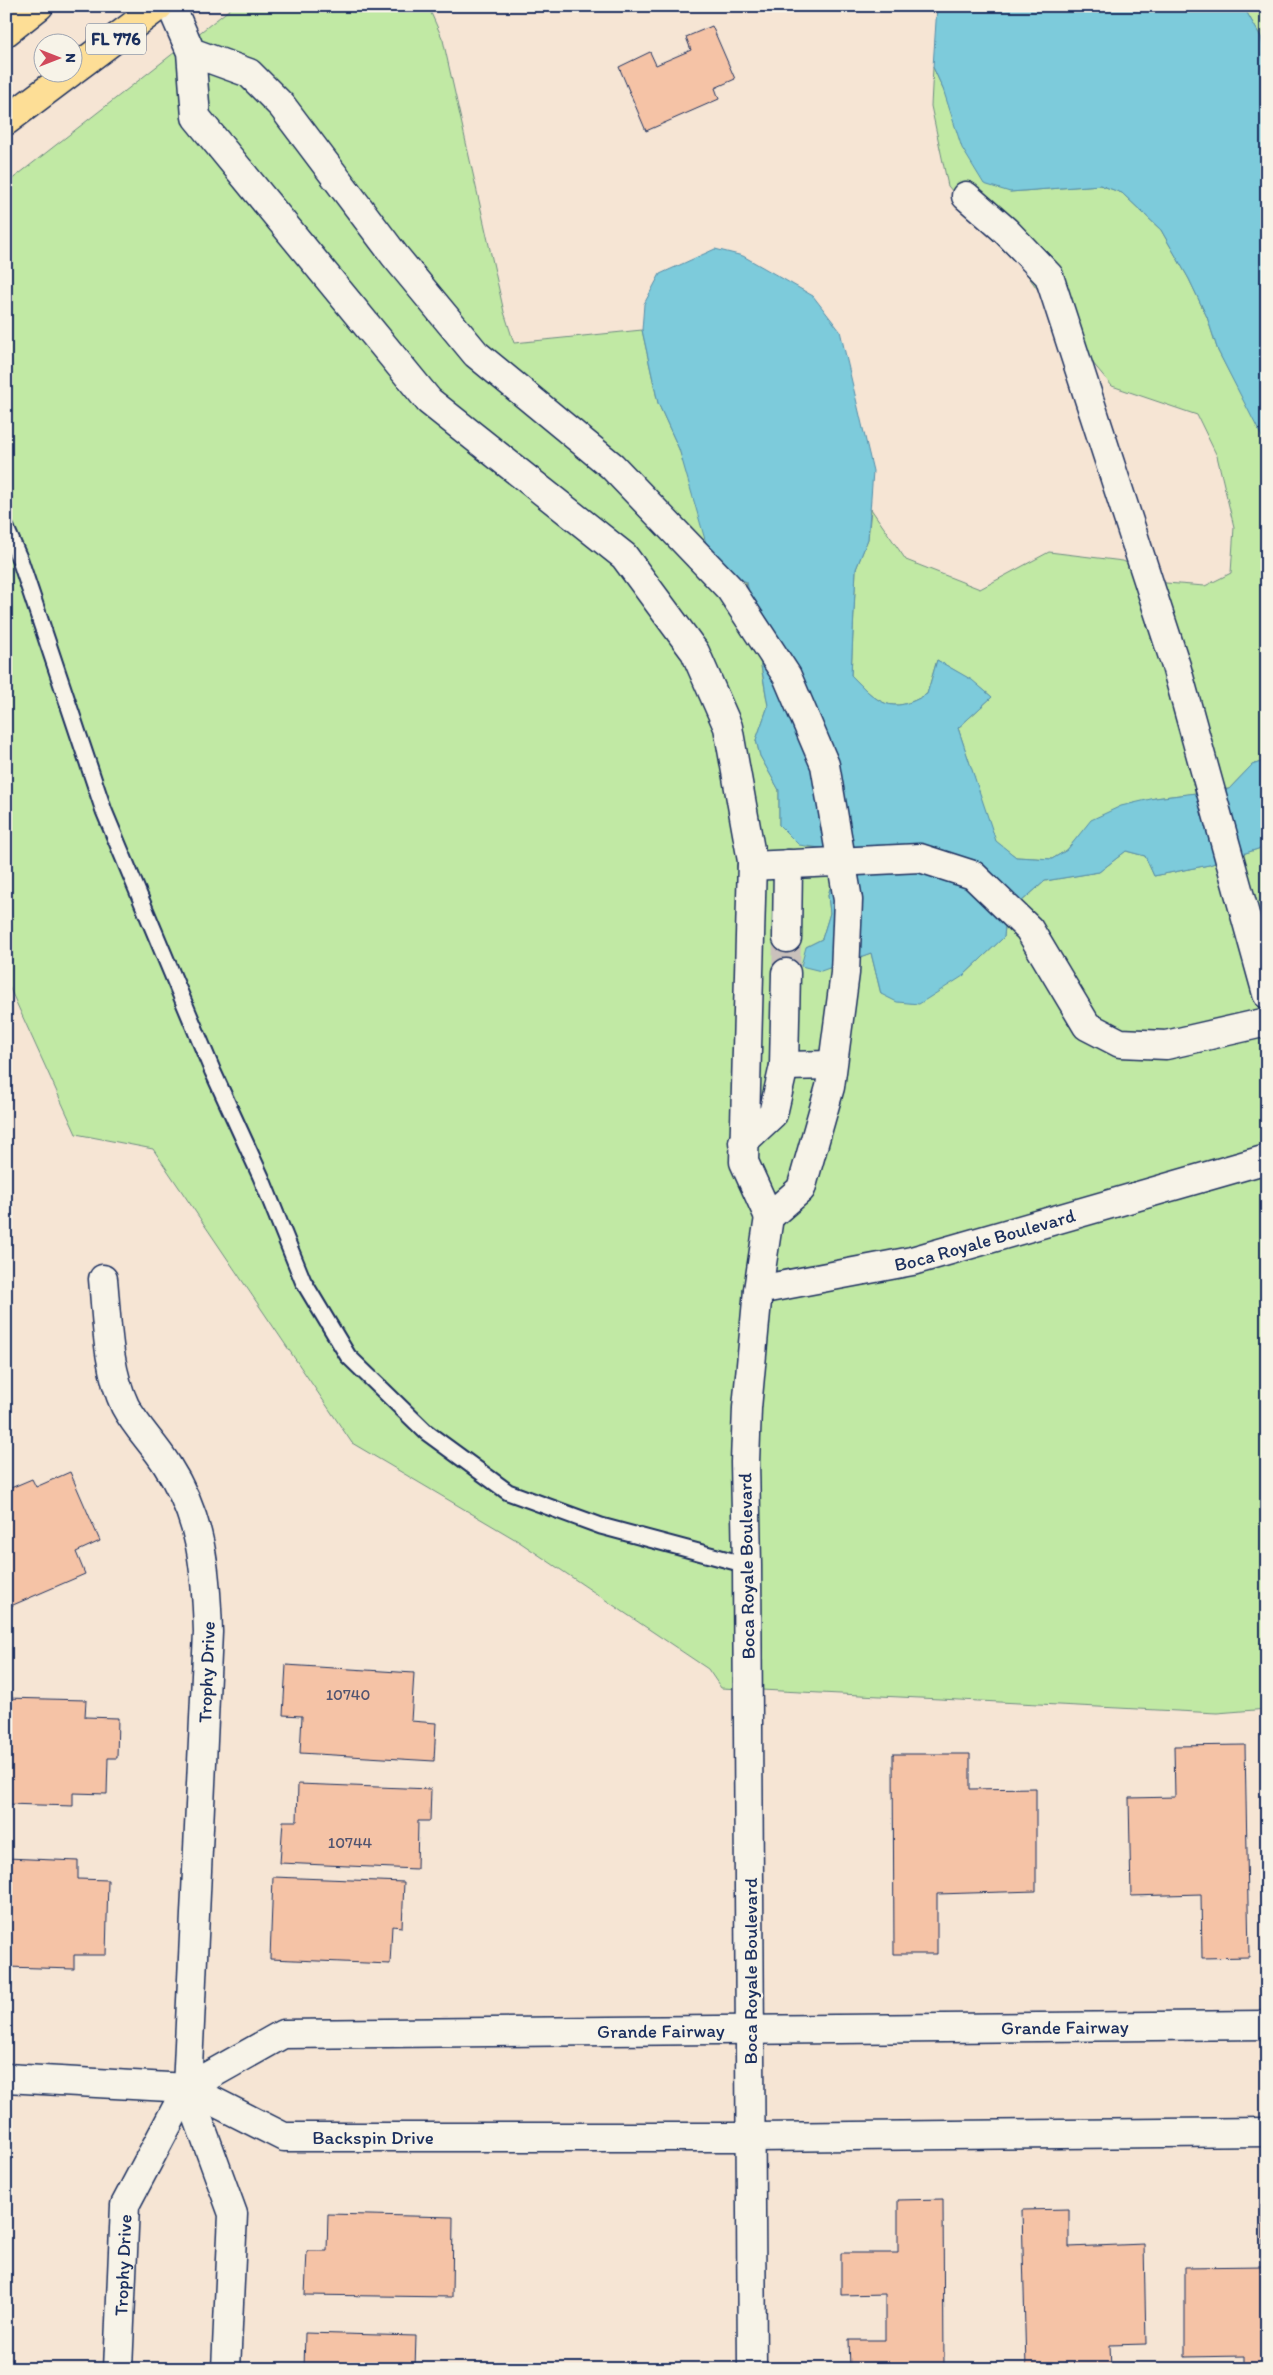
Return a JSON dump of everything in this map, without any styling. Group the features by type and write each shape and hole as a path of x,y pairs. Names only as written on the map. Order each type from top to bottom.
{"main road":[{"path":"6,32 39,6"},
{"name":"FL 776","path":"82,64 159,6"},
{"name":"FL 776","path":"6,121 59,82"}],"street":[{"path":"172,6 191,52 196,117 429,401 624,556 695,652 728,727 752,866 743,1142 744,1162 769,1217 758,1290"},
{"path":"191,52 249,73 282,106 395,256 476,354 612,466 730,589 788,676 825,764 848,900 846,973 830,1088 801,1189 769,1217"},
{"path":"966,196 1006,231 1049,276 1176,666 1267,994"},
{"path":"752,866 920,858 973,875 1029,929 1087,1026 1120,1043 1166,1044 1267,1022"},
{"path":"787,938 788,864"},
{"path":"743,1142 773,1114 784,1066 786,973"},
{"path":"784,1066 832,1065"},
{"name":"Boca Royale Boulevard","path":"752,2369 745,1462 747,1408 758,1290 912,1261 1267,1159"},
{"name":"Trophy Drive","path":"103,1279 109,1346 118,1387 133,1418 167,1464 186,1496 197,1526 204,1561 208,1632 187,2088 234,2214 226,2369"},
{"name":"Grande Fairway","path":"187,2088 283,2034 1267,2025"},
{"name":"Backspin Drive","path":"6,2078 187,2088 284,2136 751,2136"},
{"name":"Trophy Drive","path":"118,2369 125,2206 187,2088"},
{"path":"751,2136 1267,2132"}],"lane":[{"path":"6,528 20,560 104,811 303,1281 348,1356 426,1432 508,1492 601,1526 747,1565"}],"green space":[{"path":"234,6 428,6 443,40 504,312 514,343 642,330 658,403 679,449 718,569 746,582 768,706 756,740 760,756 779,790 779,825 827,849 835,873 828,895 830,913 822,939 806,947 842,963 871,953 881,994 963,976 1004,937 1006,915 1045,881 1099,872 1126,851 1145,856 1154,876 1209,865 1267,846 1267,1709 1217,1713 721,1688 708,1669 518,1541 352,1443 153,1149 76,1134 6,980 6,184"},
{"path":"1243,6 1267,6 1267,62 1261,37"},
{"path":"933,67 943,89 1010,192 1100,185 1122,193 1161,230 1189,279 1207,317 1218,351 1267,447 1267,760 1252,765 1229,789 1155,798 1079,836 1067,850 1052,859 1016,857 995,841 958,728 992,697 971,680 937,660 927,694 903,704 894,705 877,699 851,675 856,569 868,539 871,509 906,560 980,589 1049,552 1123,561 1166,583 1205,586 1231,573 1234,527 1217,456 1197,415 1112,386 1072,338 1026,273 994,241 948,186 931,106"}],"water":[{"path":"937,6 1243,6 1261,37 1267,62 1267,447 1218,351 1207,317 1189,279 1161,230 1122,193 1100,185 1010,192 984,184 962,148 943,89 933,67"},
{"path":"715,249 743,256 813,296 840,331 873,471 868,539 856,569 851,675 877,699 894,705 903,704 927,694 937,660 972,680 992,697 958,728 996,841 1016,857 1052,859 1067,850 1091,820 1121,806 1155,798 1229,789 1252,765 1267,760 1267,846 1209,865 1154,876 1145,856 1126,851 1099,872 1045,881 1006,915 1004,937 963,976 919,1004 897,1002 881,994 871,953 821,971 801,966 806,947 822,939 830,913 828,895 835,873 827,849 799,845 779,825 779,790 760,756 756,740 768,706 747,582 718,569 710,557 679,449 658,403 642,330 644,304 660,274"}],"building":[{"path":"712,26 735,79 715,88 719,99 646,131 619,67 650,52 656,65 691,50 686,37"},
{"path":"70,1472 100,1541 76,1552 85,1574 6,1608 6,1490 32,1479 36,1487"},
{"path":"286,1665 414,1673 411,1721 436,1723 434,1761 300,1753 302,1716 283,1715"},
{"path":"6,1698 86,1700 85,1717 118,1718 117,1758 108,1758 107,1794 73,1793 73,1806 6,1804"},
{"path":"1245,1745 1249,1957 1202,1958 1201,1894 1131,1896 1129,1798 1175,1797 1174,1746"},
{"path":"893,1754 970,1754 970,1789 1036,1788 1036,1891 937,1894 937,1954 894,1954"},
{"path":"298,1784 431,1789 430,1821 418,1821 417,1869 280,1863 283,1821 297,1821"},
{"path":"6,1858 78,1861 78,1879 108,1880 106,1955 74,1955 74,1969 6,1967"},
{"path":"273,1877 404,1882 402,1927 392,1926 390,1964 270,1959"},
{"path":"943,2199 944,2369 850,2369 849,2340 885,2340 885,2294 841,2295 841,2253 898,2253 898,2200"},
{"path":"1262,2204 1267,2204 1267,2369 1244,2369 1244,2356 1185,2357 1185,2267 1263,2266"},
{"path":"1069,2209 1069,2247 1144,2244 1146,2344 1110,2345 1111,2369 1026,2369 1022,2210"},
{"path":"328,2214 453,2217 452,2297 305,2295 307,2251 327,2251"},
{"path":"305,2333 416,2336 415,2369 304,2369"}],"tunnel":[{"path":"786,973 787,938"}]}
